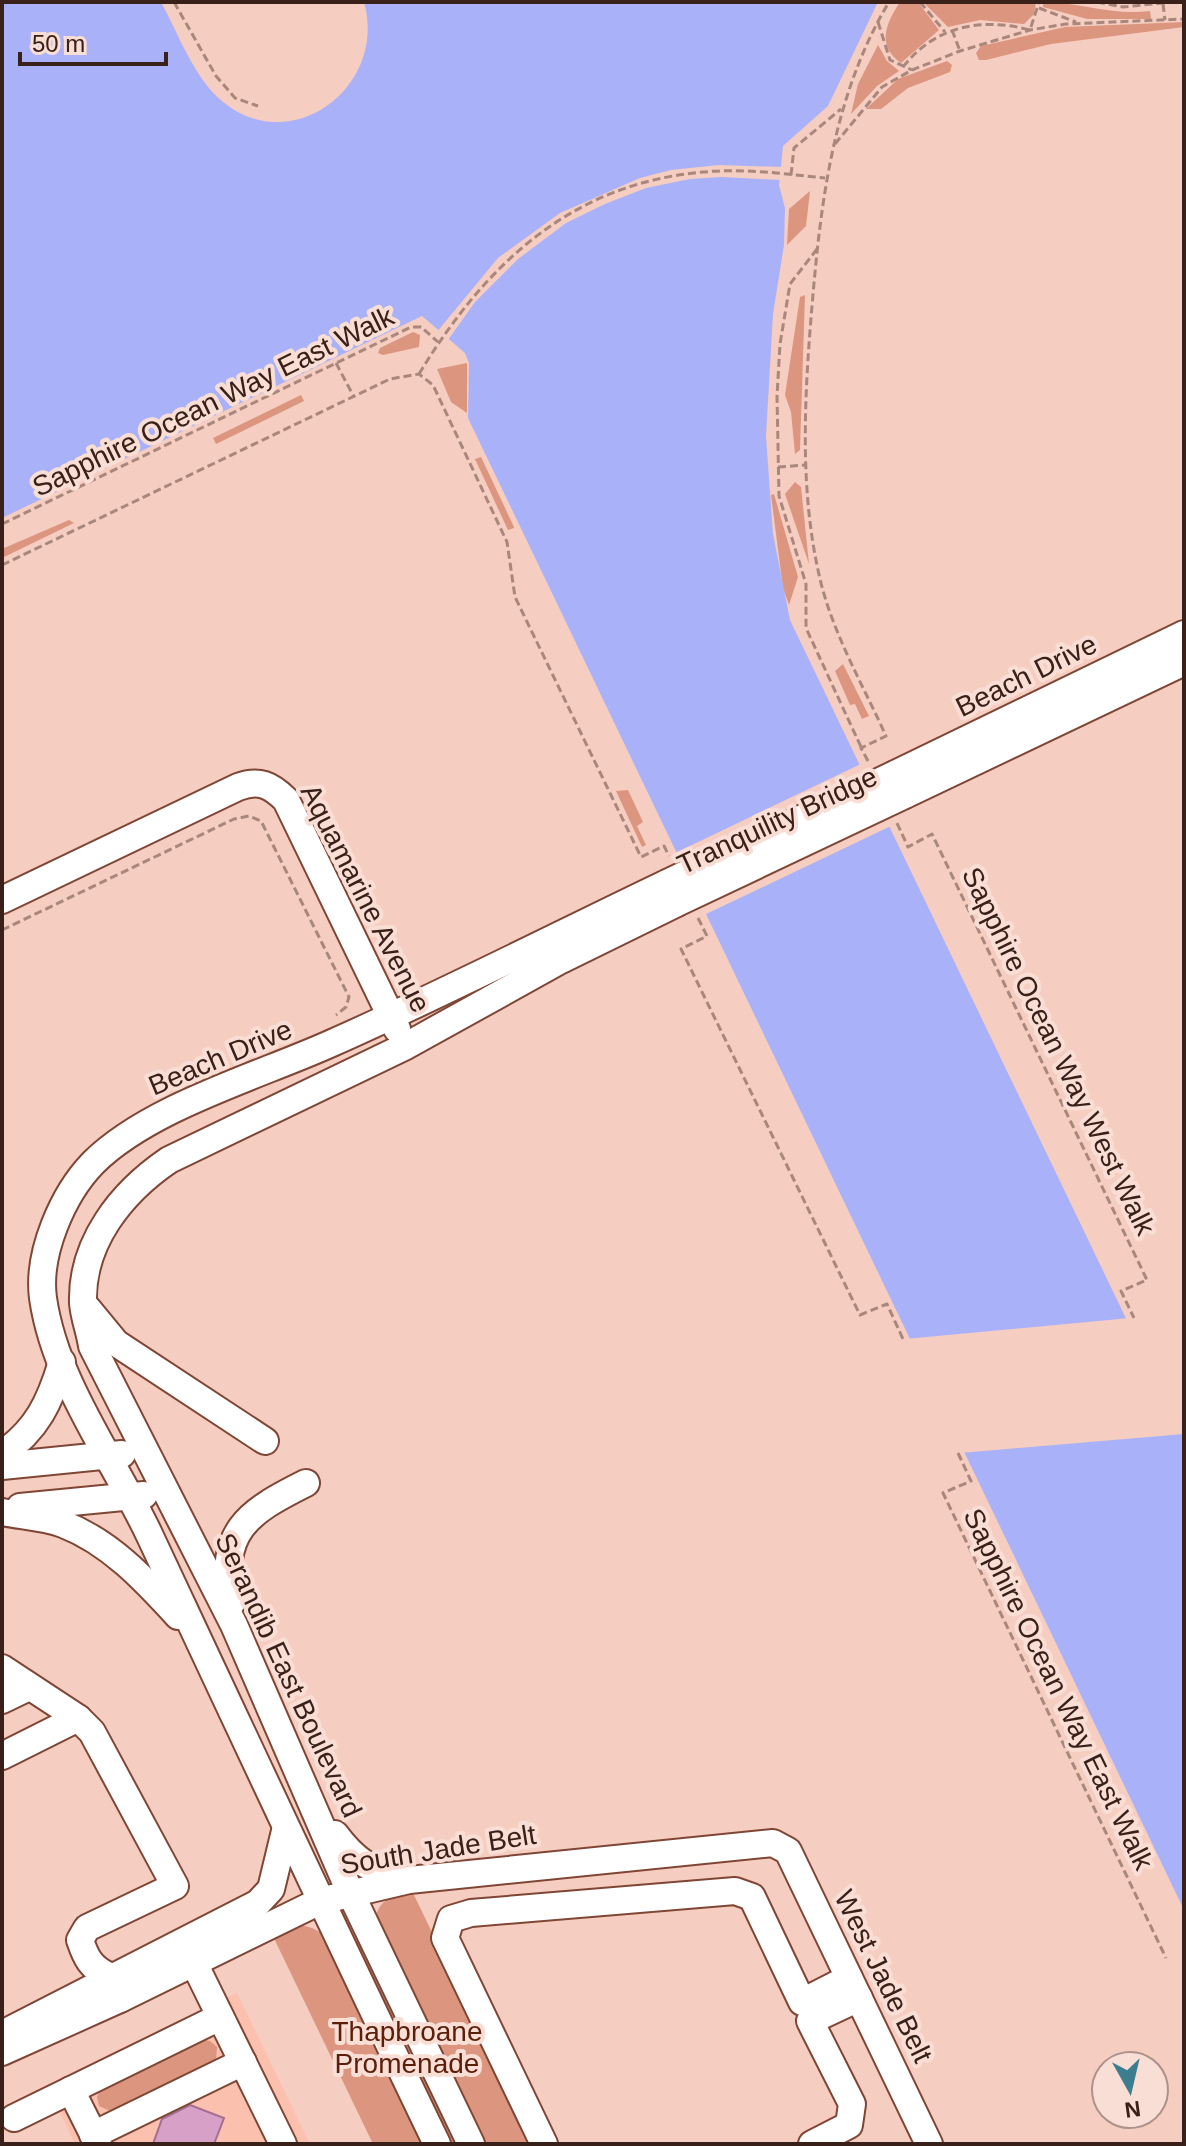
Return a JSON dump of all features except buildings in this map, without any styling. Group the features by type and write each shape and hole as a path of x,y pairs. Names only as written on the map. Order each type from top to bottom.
{"street":[{"name":"Beach Drive","path":"900,785 1184,634"},
{"name":"Beach Drive","path":"900,785 1184,662"},
{"name":"Aquamarine Avenue","path":"2,900 238,787 258,782 277,791 286,800 406,1046"},
{"name":"Tranquility Bridge","path":"681,901 900,785"},
{"name":"Beach Drive","path":"108,1455 62,1362 48,1324 42,1291 55,1226 68,1197 90,1167 112,1145 154,1120 340,1027 390,1015 681,901"},
{"path":"2,1466 145,1451 92,1346 83,1303 91,1254 104,1225 141,1178 193,1146 406,1046 561,960 681,901"},
{"path":"340,1027 365,999 362,956"},
{"path":"83,1303 116,1343 265,1441"},
{"path":"2,1454 25,1437 45,1412 62,1362"},
{"name":"Serandib East Boulevard","path":"145,1451 234,1625 318,1812 350,1892 471,2144"},
{"path":"108,1455 437,2144"},
{"path":"234,1625 226,1575 236,1534 250,1515 306,1483"},
{"path":"2,1511 167,1492"},
{"path":"2,1511 62,1524 105,1547 136,1571 194,1634"},
{"path":"2,1668 78,1718 92,1732 175,1886 87,1928 80,1940 86,1958 115,1988"},
{"path":"2,1700 29,1687"},
{"path":"2,1756 78,1718"},
{"path":"318,1812 352,1857 372,1871 409,1880"},
{"path":"2,2034 115,1988 258,1903 271,1889 285,1831"},
{"name":"South Jade Belt","path":"2,2052 115,1988 194,1963 320,1901 350,1892 409,1880 773,1843"},
{"name":"West Jade Belt","path":"773,1843 788,1851 929,2144"},
{"path":"544,2144 445,1938 451,1919 471,1913 735,1891 752,1897 802,2002 854,1988"},
{"path":"194,1963 283,2144"},
{"path":"812,2144 849,2125 852,2104 810,2021 854,1988"},
{"path":"14,2118 220,2017"},
{"path":"71,2090 96,2139 243,2062"}],"path":[{"path":"174,2 216,76 235,98 258,106"},
{"path":"861,748 886,736 834,624 813,544 806,465 808,363 825,178 843,107 889,2"},
{"path":"920,2 945,32"},
{"path":"1030,30 1039,2"},
{"path":"1097,2 1123,7 1173,2"},
{"path":"1163,4 1165,21"},
{"path":"1039,8 1078,23"},
{"path":"834,145 882,87 912,70 960,51 1030,30 1078,23 1184,19"},
{"path":"878,22 888,56 912,70"},
{"path":"903,67 920,49 945,32 986,23 1030,30"},
{"path":"952,30 960,51"},
{"path":"791,175 794,148 843,107"},
{"path":"669,856 664,846 641,857 515,597 507,542 433,385 419,374 438,342 499,266 546,228 588,204 635,185 674,176 720,171 825,178"},
{"path":"817,249 790,284 779,357 779,496 806,584 806,628 868,761"},
{"name":"Sapphire Ocean Way East Walk","path":"2,524 411,327 421,327 438,342"},
{"path":"336,363 354,397"},
{"name":"Sapphire Ocean Way East Walk","path":"2,565 399,375 419,374"},
{"path":"778,467 806,465"},
{"path":"2,930 234,819 249,816 261,821 349,997 340,1027"},
{"name":"Sapphire Ocean Way West Walk","path":"897,823 908,847 932,834 1147,1280 1121,1291 1134,1318"},
{"path":"681,901 707,936 681,949 860,1315 887,1304 903,1339"},
{"name":"Sapphire Ocean Way East Walk","path":"958,1453 971,1481 943,1493 1166,1958"}],"shaded area":[{"path":"237,1993 310,2144 75,2144 47,2086"}],"green space":[{"path":"900,2 918,2 939,30 901,63 888,49 886,42 888,26"},
{"path":"923,2 1036,2 1034,14 1024,24 980,20 948,27"},
{"path":"1043,2 1123,12 1150,11 1151,19 1087,19 1043,7"},
{"path":"1184,22 1184,27 1051,44 986,60 979,60 976,53 981,46 1065,27"},
{"path":"878,45 887,61 899,71 877,86 851,114 858,84"},
{"path":"947,61 952,65 950,72 908,88 881,109 866,109 898,79"},
{"path":"810,191 806,226 787,245 789,209"},
{"path":"805,295 800,450 795,454 791,412 785,395 800,297"},
{"path":"413,332 420,335 419,347 383,355 378,353 380,348"},
{"path":"467,363 467,413 451,402 437,369"},
{"path":"301,395 304,401 216,444 213,438"},
{"path":"481,457 514,528 508,530 475,459"},
{"path":"795,482 801,487 809,564 785,494"},
{"path":"774,494 798,577 789,605 783,588 771,495"},
{"path":"69,520 74,523 2,558 2,549"},
{"path":"843,664 869,716 862,719 855,704 850,705 835,671"},
{"path":"628,790 643,822 637,826 646,845 642,847 616,791"},
{"name":"Thapbroane Promenade","path":"413,1893 534,2144 373,2144 270,1930 291,1925 309,1927 324,1935 339,1950 375,1933 376,1915 383,1903 395,1896"},
{"path":"201,2039 217,2047 216,2061 112,2112 99,2106 97,2097 101,2088"}],"water":[{"path":"2,2 161,2 195,68 212,91 222,101 249,117 276,122 303,118 328,106 348,86 362,62 368,33 364,2 878,2 828,106 783,146 779,185 785,208 784,245 773,314 766,436 773,534 790,620 1184,1439 1184,1910 468,418 469,363 465,353 422,316 2,518"}],"pier":[{"path":"719,165 782,167 781,180 690,179 646,188 605,204 566,223 518,259 475,302 448,340 436,333 498,258 560,213 640,178 671,170"},
{"path":"863,763 893,825 702,916 673,854"},
{"path":"1130,1318 1184,1434 960,1453 905,1339"}]}
